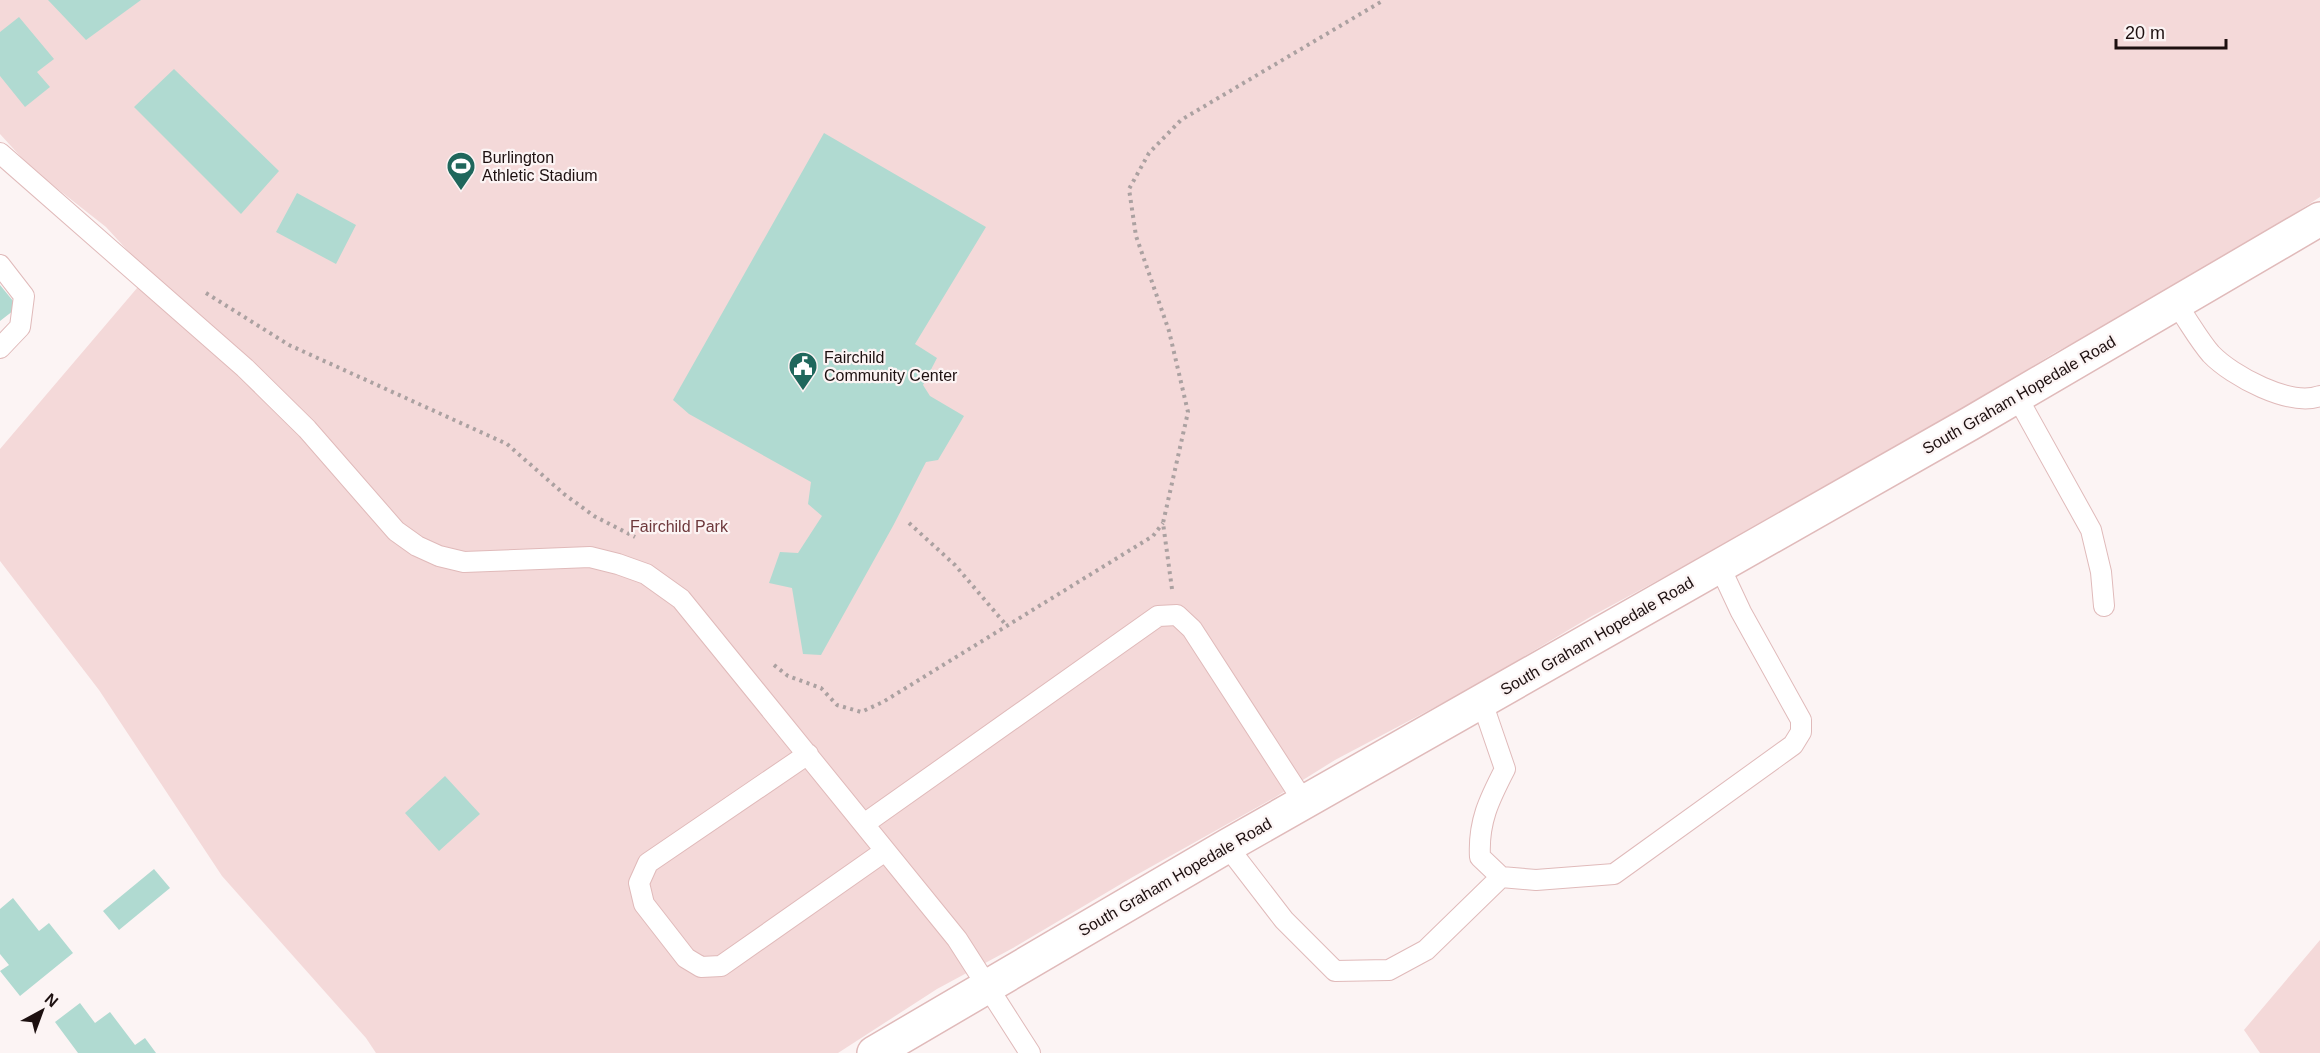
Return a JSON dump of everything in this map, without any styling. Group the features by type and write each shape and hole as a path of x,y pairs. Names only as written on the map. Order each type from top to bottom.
{"street":[{"name":"South Graham Hopedale Road","path":"874,1053 1227,846 1971,423 2320,219"}],"lane":[{"path":"0,153 245,368 307,429 396,531 417,546 439,556 464,562 590,557 645,574 681,599 957,939 1030,1053"},
{"path":"0,265 24,296 20,327 0,348"},
{"path":"2176,304 2211,354 2239,376 2290,398 2320,396"},
{"path":"2016,395 2091,530 2101,572 2104,606"},
{"path":"1482,702 1505,769 1485,807 1479,838 1480,857 1501,877 1536,880 1614,874 1793,745 1801,732 1801,720 1741,612 1719,565"},
{"path":"864,824 1158,616 1177,615 1192,629 1304,802"},
{"path":"808,754 648,863 639,884 644,904 686,958 702,968 721,966 885,851"},
{"path":"1227,846 1284,920 1335,971 1389,970 1426,950 1501,877"}],"path":[{"path":"1177,615 1163,523 1188,412 1169,331 1136,236 1129,189 1149,153 1181,120 1384,0"},
{"path":"198,287 289,345 507,444 564,494 594,516 642,540"},
{"path":"909,523 955,565 1007,626"},
{"path":"770,661 788,676 821,687 837,705 861,712 883,702 1153,536 1163,523"}],"green space":[{"name":"Fairchild Park","path":"0,0 2320,0 2320,197 2183,286 2054,353 1988,394 1716,549 1592,616 1473,687 1335,760 1274,798 1131,878 1013,948 937,989 838,1053 376,1053 366,1038 222,876 99,690 0,561 0,449 149,274 106,227 31,168 0,134"},
{"path":"2320,940 2320,1053 2260,1053 2244,1030"}],"building":[{"path":"48,0 141,0 86,40"},
{"path":"19,17 54,59 37,72 50,87 25,107 0,76 0,32"},
{"path":"174,69 279,171 241,214 134,107"},
{"name":"Fairchild Community Center","path":"824,133 986,227 915,344 937,358 923,385 930,396 964,416 938,460 926,462 821,655 803,654 792,588 769,583 780,552 798,553 822,516 808,504 811,482 689,414 673,400"},
{"path":"297,193 356,225 336,264 276,232"},
{"path":"0,285 18,307 0,321"},
{"path":"445,776 480,814 439,851 405,813"},
{"path":"154,869 170,888 119,930 103,911"},
{"path":"13,898 39,931 49,923 73,953 20,996 0,971 9,965 0,954 0,909"},
{"path":"80,1003 95,1023 110,1012 135,1045 145,1038 156,1053 78,1053 55,1022"}],"place":[{"name":"Burlington Athletic Stadium","path":"461,192"},
{"name":"Fairchild Community Center","path":"803,392"}]}
